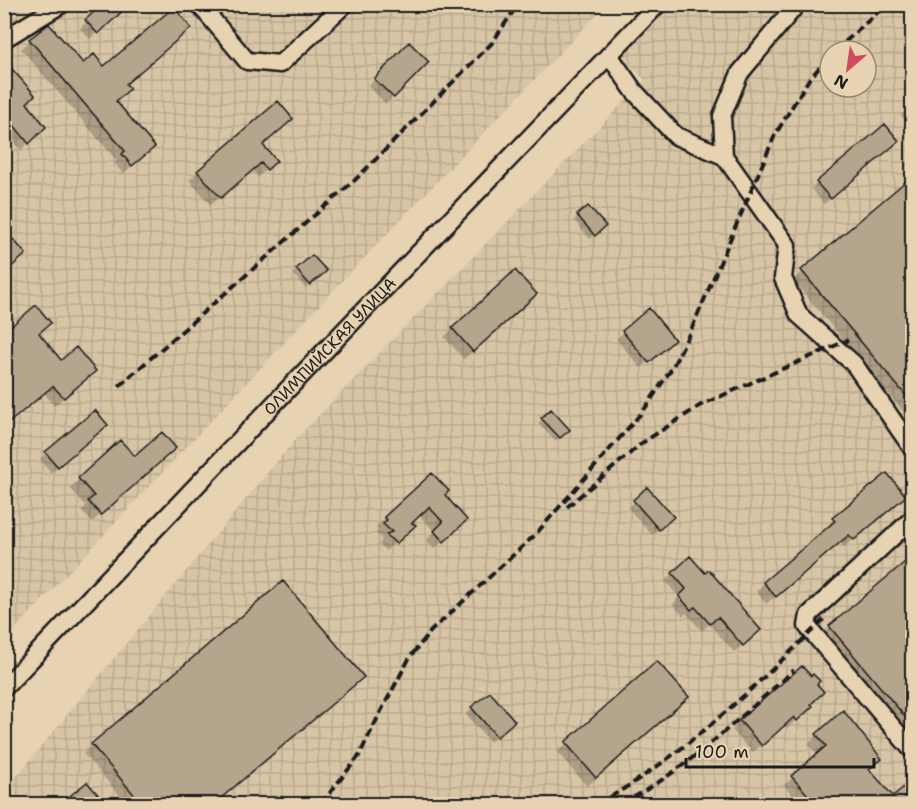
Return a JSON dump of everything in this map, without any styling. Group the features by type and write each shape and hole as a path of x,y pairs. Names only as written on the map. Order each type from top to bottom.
{"street":[{"path":"4,39 62,4"},
{"path":"199,4 247,61 280,64 345,4"},
{"name":"ОЛИМПИЙСКАЯ УЛИЦА","path":"4,688 658,4"},
{"path":"724,156 723,116 740,73 797,4"},
{"path":"609,55 634,91 676,136 724,156 787,245 783,278 799,315 854,364 912,448"},
{"path":"912,519 809,615 807,626 912,750"}],"shaded area":[{"path":"19,4 606,5 5,639 5,14"},
{"path":"668,5 912,5 912,804 5,804 5,790 293,442 645,80 620,55"}],"building":[{"path":"103,4 130,4 98,34 85,20"},
{"path":"174,7 191,28 126,84 130,89 116,101 155,147 132,166 122,154 125,151 29,39 49,24 83,63 94,54 104,66"},
{"path":"409,42 429,62 394,98 374,79"},
{"path":"4,60 35,95 27,103 46,127 29,144 4,113"},
{"path":"278,101 293,119 263,145 277,161 267,170 261,163 221,198 197,171"},
{"path":"885,124 899,141 831,199 816,182"},
{"path":"912,176 912,403 801,270"},
{"path":"588,206 606,226 595,236 577,215"},
{"path":"4,229 26,254 9,269 4,264"},
{"path":"312,255 327,271 310,285 296,269"},
{"path":"515,270 537,294 473,352 452,328"},
{"path":"36,305 51,323 39,333 61,360 76,347 96,371 64,398 53,386 4,427 4,332"},
{"path":"649,308 675,340 649,363 622,331"},
{"path":"551,409 570,430 560,438 541,418"},
{"path":"95,410 108,425 58,467 45,452"},
{"path":"162,432 176,448 101,515 88,501 94,496 78,478 120,440 135,456"},
{"path":"432,473 449,491 445,495 467,520 444,542 434,531 443,522 429,507 412,523 416,525 396,544 386,534 392,532 383,524 387,520 384,517"},
{"path":"887,473 906,496 854,540 849,535 776,597 763,582 835,521 832,518"},
{"path":"647,487 674,517 659,530 633,500"},
{"path":"690,556 705,573 709,570 761,630 743,646 718,617 710,624 695,607 691,610 679,596 686,589 672,573"},
{"path":"912,556 912,725 829,626"},
{"path":"283,581 364,677 214,804 142,804 91,744"},
{"path":"657,661 689,697 596,778 565,742"},
{"path":"802,666 811,676 813,674 820,681 817,684 824,692 797,721 794,717 762,746 739,720"},
{"path":"490,692 515,721 497,737 471,707"},
{"path":"843,710 882,759 869,769 893,796 912,780 912,804 808,804 803,798 808,795 791,776 826,746 816,734"},
{"path":"87,782 106,804 60,804"}],"railway":[{"path":"119,386 355,180 492,43 518,4"},
{"path":"848,39 887,4"},
{"path":"321,804 359,756 410,657 431,631 535,535 644,410 672,368 692,328 775,135 809,79 818,69"},
{"path":"567,507 642,443 701,405 848,340"},
{"path":"598,804 660,764 718,719 825,618"},
{"path":"621,804 645,791 690,760 794,670"}]}
